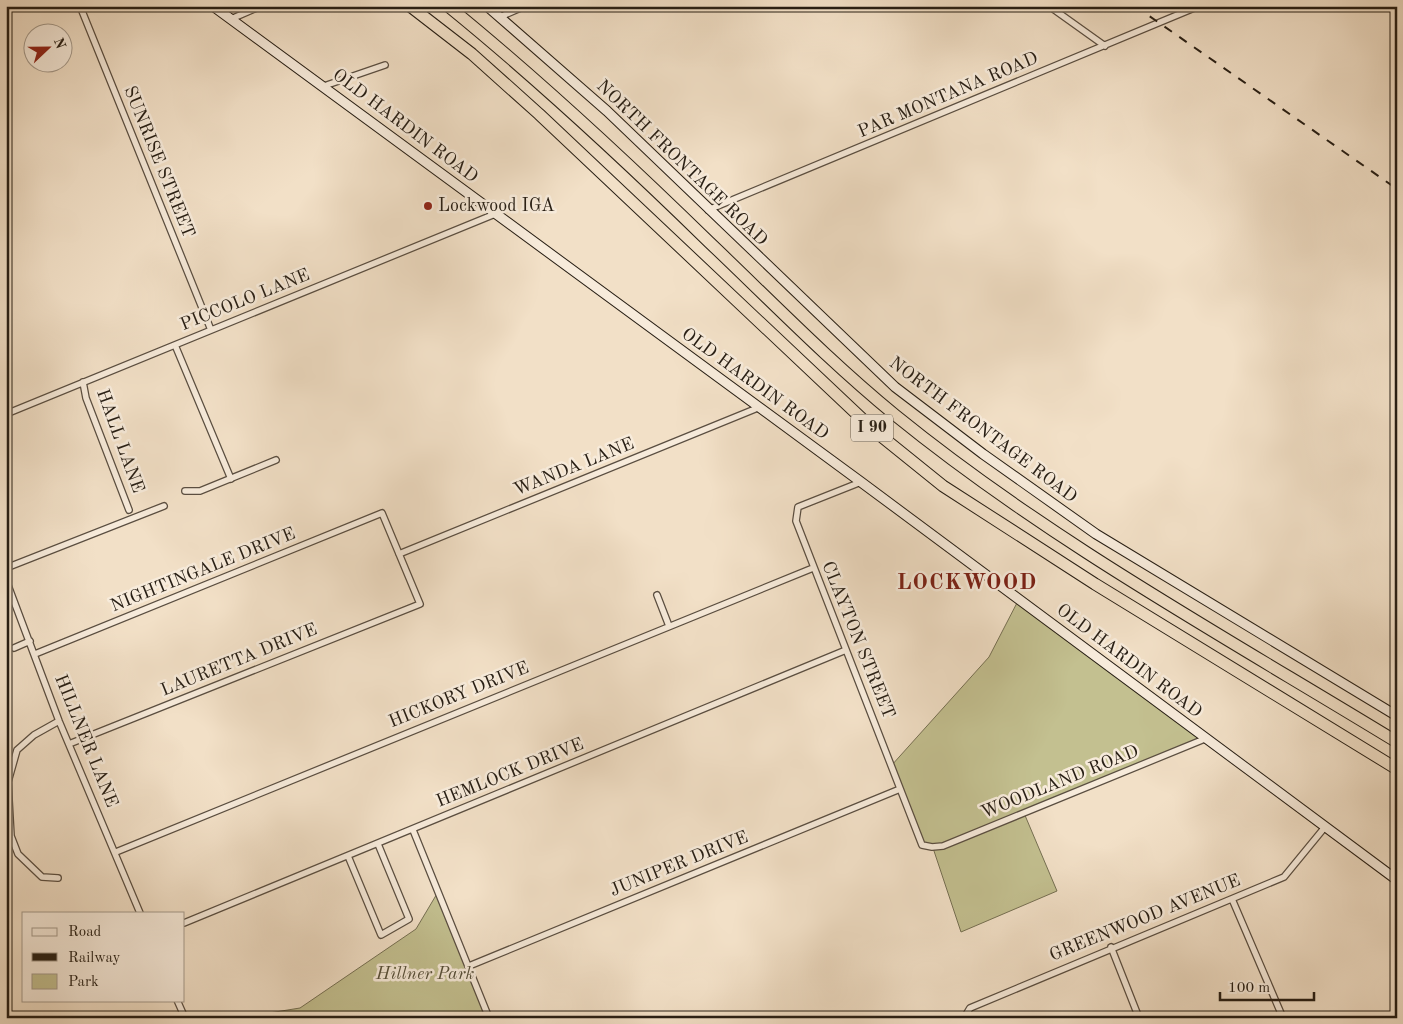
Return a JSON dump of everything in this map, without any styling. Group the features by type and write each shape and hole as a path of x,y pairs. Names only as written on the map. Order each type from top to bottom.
{"highway":[{"name":"I 90","path":"410,6 472,54 539,114 876,432 943,486 1094,584 1397,769"},
{"name":"I 90","path":"448,6 555,96 828,357 894,414 959,465 1029,516 1397,742"}],"main road":[{"name":"OLD HARDIN ROAD","path":"213,6 760,407 1397,880"},
{"name":"NORTH FRONTAGE ROAD","path":"487,6 606,111 895,387 983,454 1096,534 1397,716"}],"street":[{"name":"SUNRISE STREET","path":"80,6 211,330"},
{"path":"231,19 261,6"},
{"path":"500,17 525,6"},
{"path":"1049,6 1105,46"},
{"name":"PAR MONTANA ROAD","path":"708,210 1199,6"},
{"path":"324,86 385,65"},
{"name":"PICCOLO LANE","path":"6,414 495,214"},
{"path":"175,344 231,479"},
{"name":"HALL LANE","path":"83,382 86,398 129,510"},
{"name":"WANDA LANE","path":"400,554 760,407"},
{"path":"185,491 200,491 276,460"},
{"name":"CLAYTON STREET","path":"861,482 798,507 796,521 922,845"},
{"path":"6,568 164,506"},
{"name":"NIGHTINGALE DRIVE","path":"35,654 382,514 400,554"},
{"name":"LAURETTA DRIVE","path":"69,744 420,604 400,554"},
{"name":"HICKORY DRIVE","path":"116,852 813,568"},
{"name":"HILLNER LANE","path":"6,580 59,721 116,852 140,912"},
{"path":"658,595 669,626"},
{"path":"14,648 30,641"},
{"name":"HEMLOCK DRIVE","path":"185,923 846,650"},
{"path":"58,878 42,877 18,854 11,836 8,782 17,750 34,735 59,721"},
{"name":"WOODLAND ROAD","path":"922,845 932,848 943,846 1207,738"},
{"name":"JUNIPER DRIVE","path":"469,966 900,789"},
{"name":"GREENWOOD AVENUE","path":"964,1018 970,1008 1111,947 1284,877 1325,827"},
{"path":"413,830 489,1018"},
{"path":"348,856 381,935 409,919 378,844"},
{"path":"1232,899 1282,1018"},
{"path":"1111,947 1139,1018"},
{"path":"178,1002 185,1018"}],"green space":[{"path":"1019,599 1207,738 1024,813 1057,891 961,932 933,848 922,845 891,766 989,657"},
{"name":"Hillner Park","path":"438,892 489,1018 269,1018 269,1013 300,1008 416,929"}],"railway":[{"path":"1135,6 1397,189"}],"place":[{"name":"Lockwood IGA","path":"428,206"}],"district":[{"name":"LOCKWOOD","path":"967,583"}]}
